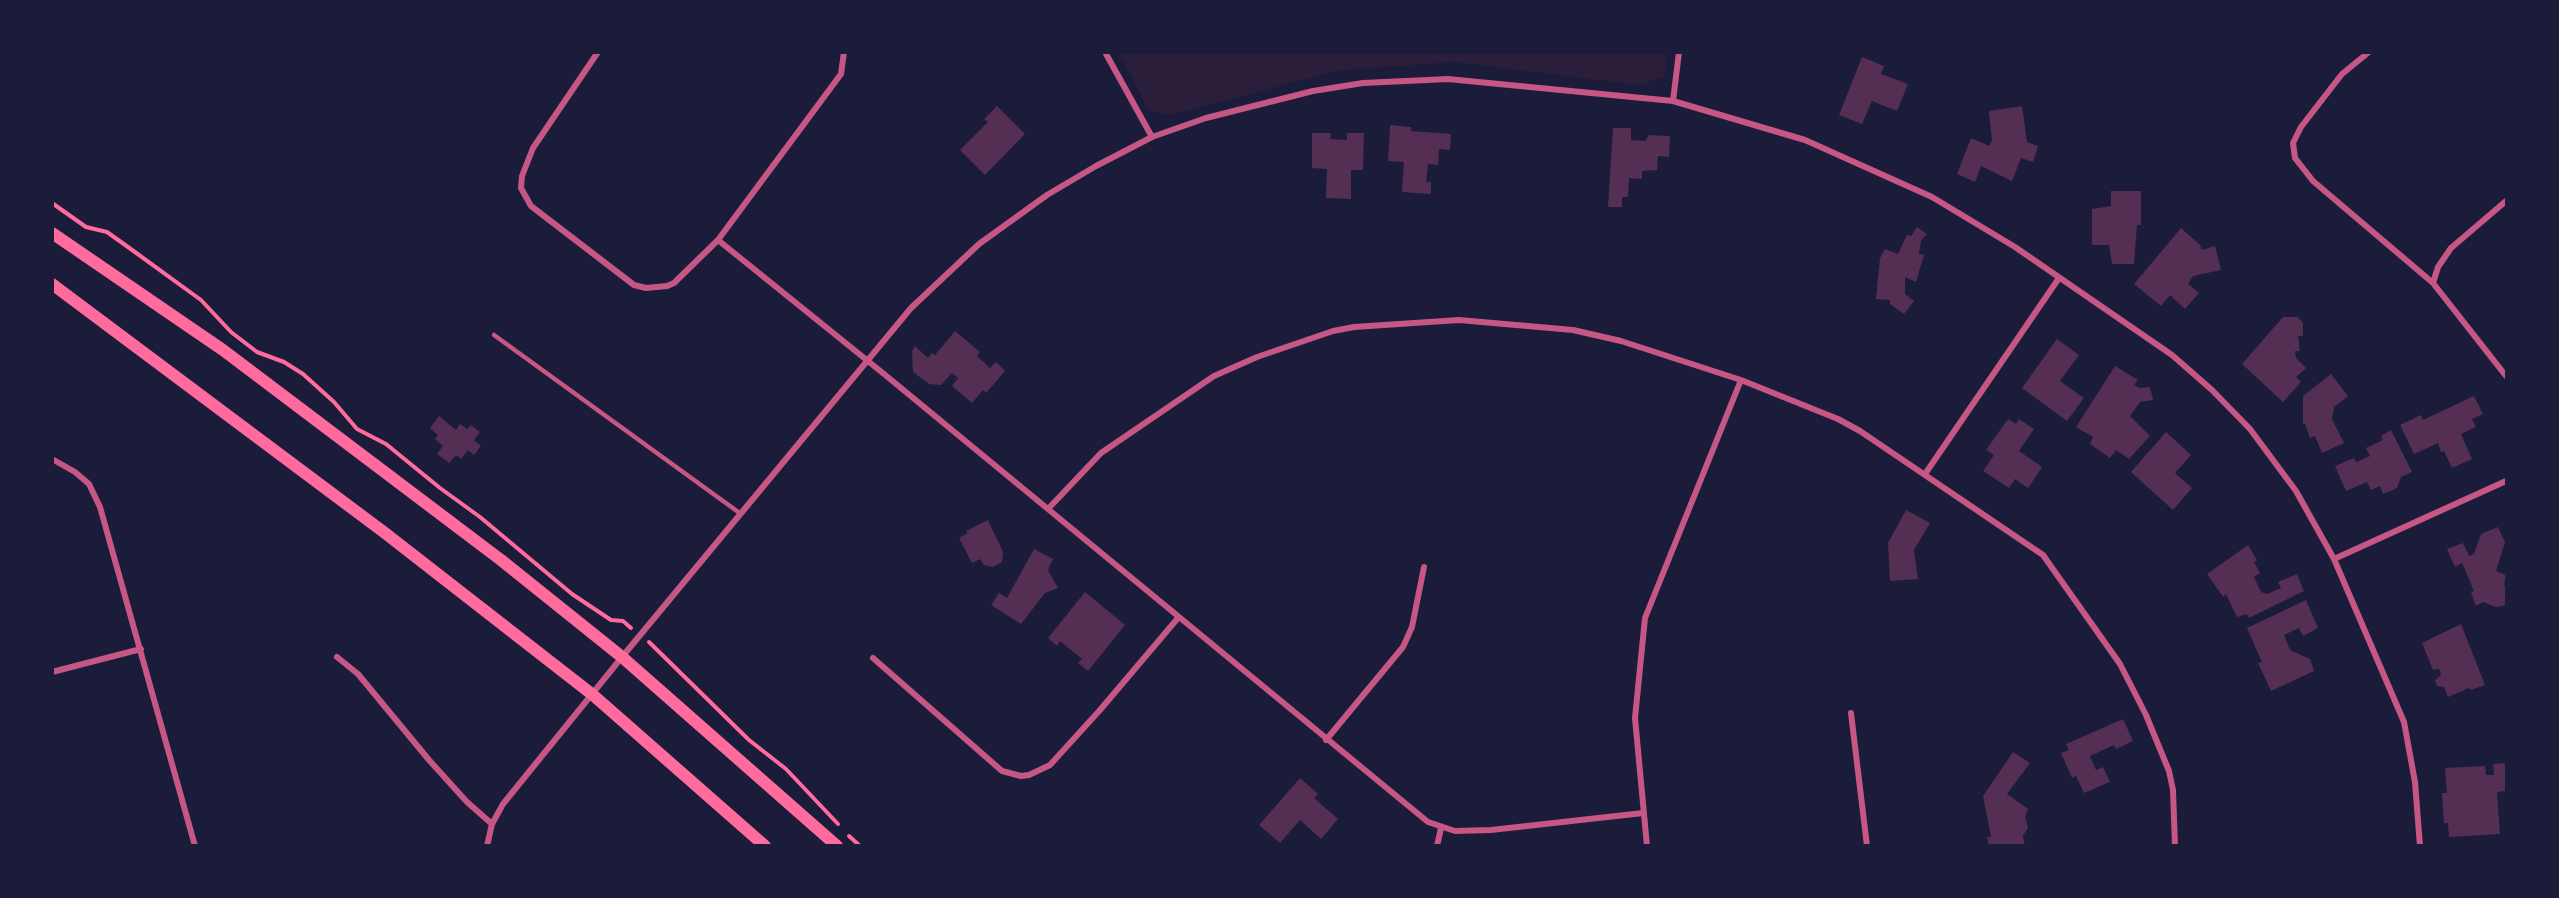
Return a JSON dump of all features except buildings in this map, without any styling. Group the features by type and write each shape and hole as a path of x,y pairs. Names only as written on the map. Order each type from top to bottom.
{"main road":[{"path":"52,233 242,364 492,552 622,657 837,846"},
{"path":"52,284 385,533 593,695 765,846"}],"street":[{"path":"598,52 533,148 522,176 521,188 531,206 634,285 646,288 658,288 674,283 718,240 841,74 844,52"},
{"path":"1105,52 1152,137"},
{"path":"1673,100 1679,52"},
{"path":"2369,52 2342,74 2301,127 2293,143 2293,151 2302,170 2313,181 2433,283 2506,376"},
{"path":"487,846 492,824 503,804 622,657 911,309 979,244 1047,195 1152,137 1206,118 1253,104 1313,91 1363,83 1448,79 1673,100 1805,140 1932,197 2015,247 2172,355 2212,390 2250,429 2296,491 2334,559 2373,645 2404,722 2415,782 2420,846"},
{"path":"2433,283 2438,267 2451,248 2506,201"},
{"path":"718,240 1428,822 1455,831 1491,830 1643,813"},
{"path":"1925,474 2060,278"},
{"path":"1048,509 1101,453 1214,376 1257,357 1333,331 1354,327 1458,320 1574,330 1621,341 1741,380 1838,419 1925,474 2043,555 2120,664 2146,715 2169,771 2173,790 2175,846"},
{"path":"1647,846 1635,718 1645,618 1741,380"},
{"path":"52,459 75,472 89,484 100,507 195,846"},
{"path":"2334,559 2506,482"},
{"path":"1326,740 1403,647 1412,627 1424,567"},
{"path":"873,658 1002,771 1021,776 1038,772 1050,765 1178,618"},
{"path":"52,672 141,649"},
{"path":"337,657 358,674 429,760 467,802 492,824"},
{"path":"1851,713 1868,846"},
{"path":"1437,846 1441,828"}],"lane":[{"path":"494,335 741,514"}],"path":[{"path":"52,203 86,227 107,232 128,246 201,300 231,332 257,352 284,362 303,374 334,402 357,429 386,444 480,517 572,594 611,620 623,621 657,649 748,740 786,769 860,846"}],"shaded area":[{"path":"1119,53 1667,53 1665,76 1640,85 1456,62 1341,70 1171,115 1149,110"}]}
